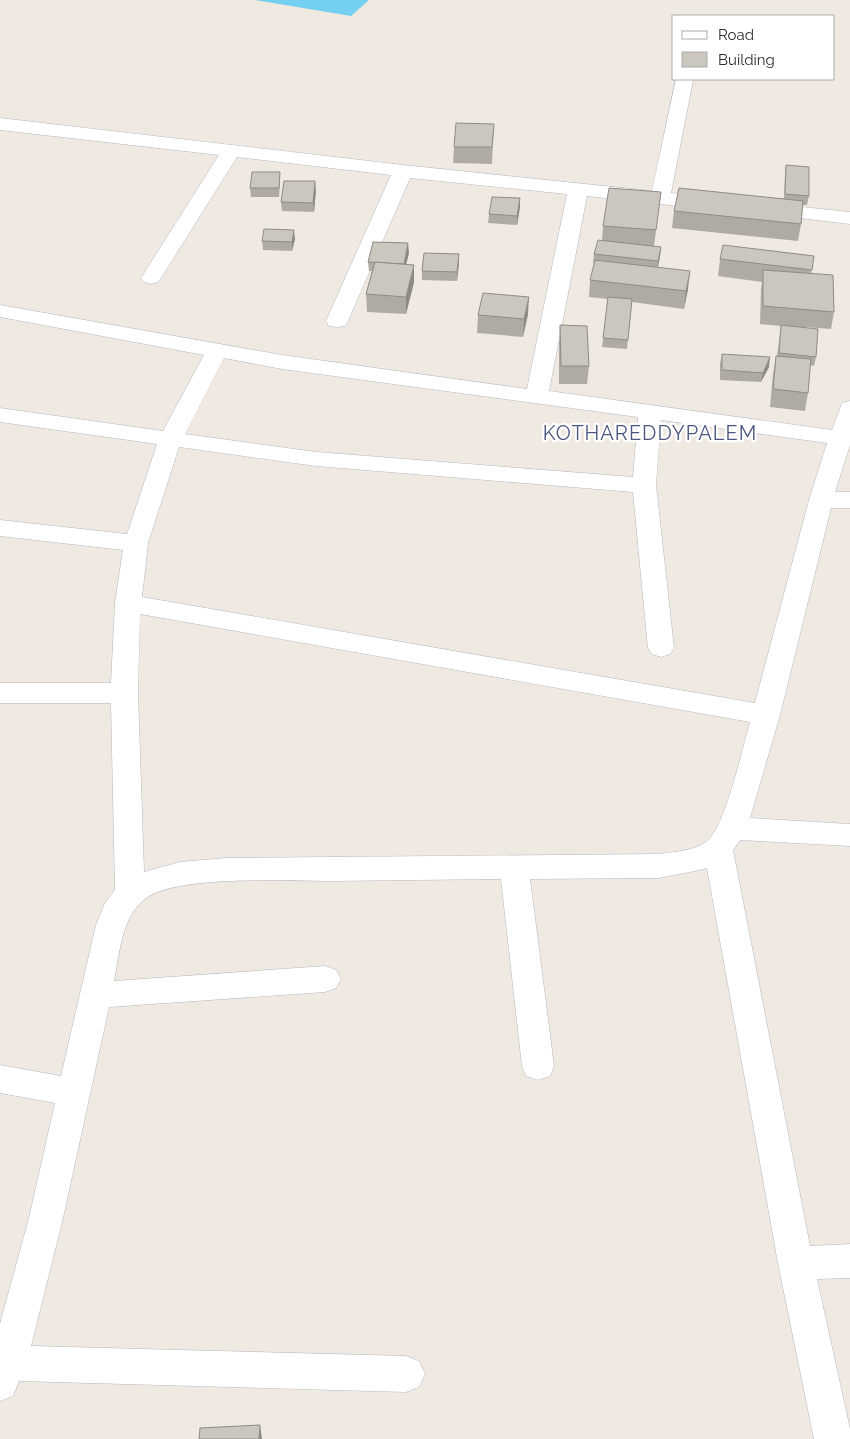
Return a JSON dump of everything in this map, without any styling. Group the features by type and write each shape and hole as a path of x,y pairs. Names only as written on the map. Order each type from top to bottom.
{"street":[{"path":"660,198 684,80"},
{"path":"0,124 231,152 731,206"},
{"path":"151,278 231,152"},
{"path":"337,321 403,171"},
{"path":"537,397 578,190"},
{"path":"751,208 850,218"},
{"path":"0,312 217,351 382,376 841,438"},
{"path":"130,892 124,693 128,603 136,543 170,439 217,351"},
{"path":"833,1439 796,1263 725,838 752,766 821,500 850,408"},
{"path":"650,412 644,485 661,648"},
{"path":"0,414 316,459 644,485"},
{"path":"821,500 850,500"},
{"path":"0,528 136,543"},
{"path":"128,603 766,715"},
{"path":"0,693 124,693"},
{"path":"406,1374 4,1373 46,1218 115,913 130,892 155,879 183,873 226,870 658,866 695,860 725,838 850,835"},
{"path":"514,867 538,1066"},
{"path":"96,995 325,979"},
{"path":"0,1079 74,1092"},
{"path":"796,1263 850,1261"}],"water":[{"path":"255,0 369,0 351,16"}],"building":[{"path":"456,123 494,124 492,147 454,147"},
{"path":"786,165 809,167 809,196 785,194"},
{"path":"252,172 280,172 279,188 250,188"},
{"path":"284,181 315,181 313,203 281,202"},
{"path":"609,188 661,192 656,230 603,226"},
{"path":"679,188 803,201 801,224 674,211"},
{"path":"492,197 520,198 517,216 489,214"},
{"path":"264,229 294,230 292,242 262,241"},
{"path":"598,240 661,247 658,261 594,254"},
{"path":"373,242 408,243 404,264 368,262"},
{"path":"723,245 814,256 812,270 720,259"},
{"path":"424,253 459,254 457,272 422,271"},
{"path":"595,260 690,271 686,291 590,280"},
{"path":"375,262 414,265 406,297 366,294"},
{"path":"763,270 833,275 834,312 763,306"},
{"path":"483,293 529,297 524,319 478,315"},
{"path":"608,297 632,299 628,340 603,338"},
{"path":"560,325 587,326 589,366 561,366"},
{"path":"781,325 818,329 816,357 779,353"},
{"path":"722,354 770,357 763,373 722,370"},
{"path":"776,356 811,359 808,393 773,389"},
{"path":"260,1425 259,1439 199,1439 200,1428"}],"district":[{"name":"KOTHAREDDYPALEM","path":"650,433"}]}
